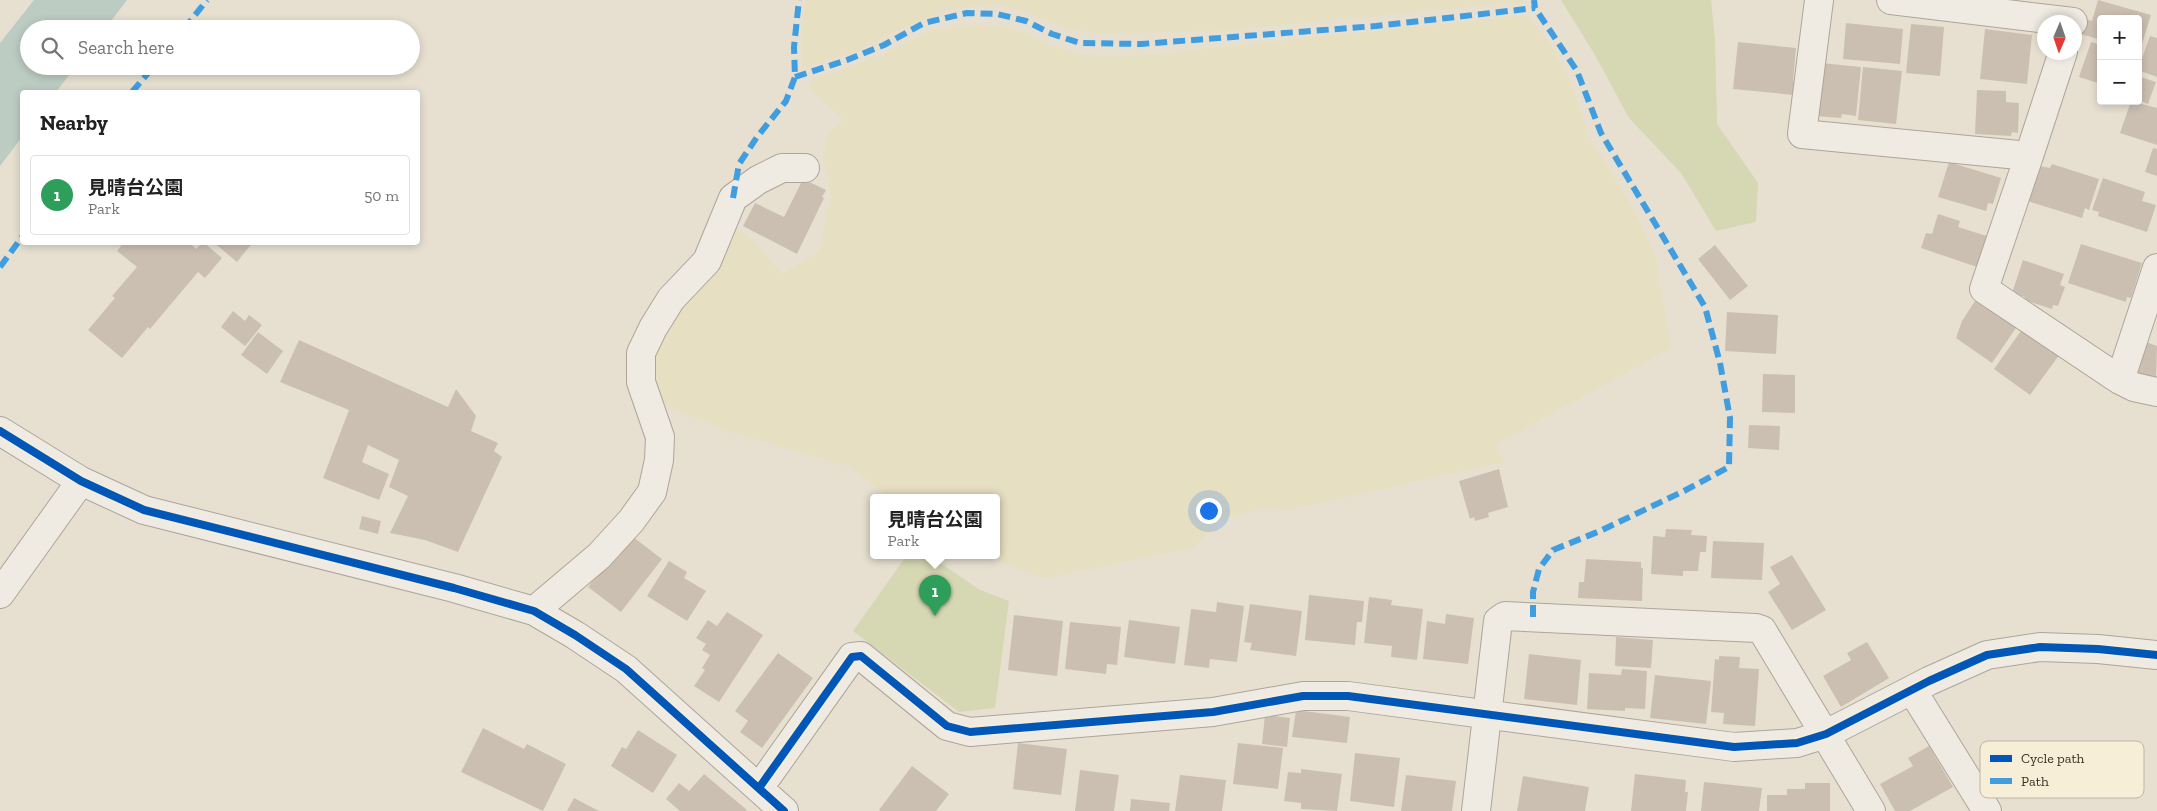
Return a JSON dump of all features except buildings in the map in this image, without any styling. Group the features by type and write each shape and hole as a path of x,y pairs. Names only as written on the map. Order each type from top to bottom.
{"street":[{"path":"1819,0 1802,134 2029,156"},
{"path":"1891,0 2037,18"},
{"path":"2075,15 2080,0"},
{"path":"2060,60 1984,290 2120,380 2134,387 2157,392"},
{"path":"534,611 598,556 631,522 652,492 659,460 660,437 641,382 640,353 652,328 672,299 707,261 733,198 758,180 782,168 805,168"},
{"path":"2120,380 2157,268"},
{"path":"0,431 81,481 144,510 454,588 534,611 576,635 626,669 784,811"},
{"path":"0,594 81,481"},
{"path":"1476,811 1498,621 1504,616 1756,628 1762,630 1871,811"},
{"path":"759,788 852,657 861,656 947,726 970,732 1213,712 1303,696 1348,696 1734,747 1797,743 1826,734 1929,681 1987,655 2040,647 2098,649 2157,655"},
{"path":"1912,690 1987,811"}],"shaded area":[{"path":"34,0 127,0 112,20 20,20 20,75 69,75 58,90 20,90 20,140 0,166 0,43"},
{"path":"806,0 1523,0 1523,2 1220,31 1099,34 1064,28 1028,13 996,4 948,10 898,30 858,51 802,68 801,31"},
{"path":"1528,15 1551,45 1570,80 1590,138 1632,206 1655,254 1671,348 1497,444 1504,462 1289,510 1264,508 1222,519 1193,548 1043,579 996,559 1000,559 1000,494 885,494 848,466 729,432 662,404 653,359 659,335 729,244 736,227 755,242 782,274 819,252 831,194 823,157 829,132 844,120 808,88 813,79 880,56 933,30 981,25 1012,28 1052,46 1087,55 1133,56"}],"green space":[{"path":"1561,0 1711,0 1715,40 1717,124 1758,183 1756,222 1716,231 1681,173 1629,118 1595,55"},
{"path":"904,559 935,559 980,590 1009,601 995,708 959,712 853,631"}],"marked path":[{"path":"191,20 207,0"},
{"path":"733,198 739,164 757,137 786,101 795,77 794,47 799,0"},
{"path":"1533,617 1533,592 1539,569 1553,550 1600,531 1729,467 1730,418 1720,363 1705,307 1601,133 1577,71 1535,8 1534,0"},
{"path":"795,77 847,60 884,45 924,23 967,13 997,14 1026,21 1052,34 1080,43 1141,44 1376,26 1535,8"},
{"path":"134,90 146,75"},
{"path":"0,267 20,240"}],"cycle path":[{"path":"0,431 81,481 144,510 454,588 534,611 575,635 626,669 784,811"},
{"path":"759,788 852,657 861,656 947,726 970,732 1213,712 1303,696 1348,696 1734,747 1797,743 1826,734 1929,681 1987,655 2040,647 2098,649 2157,655"}],"place":[{"name":"見晴台公園","path":"935,616"}]}
